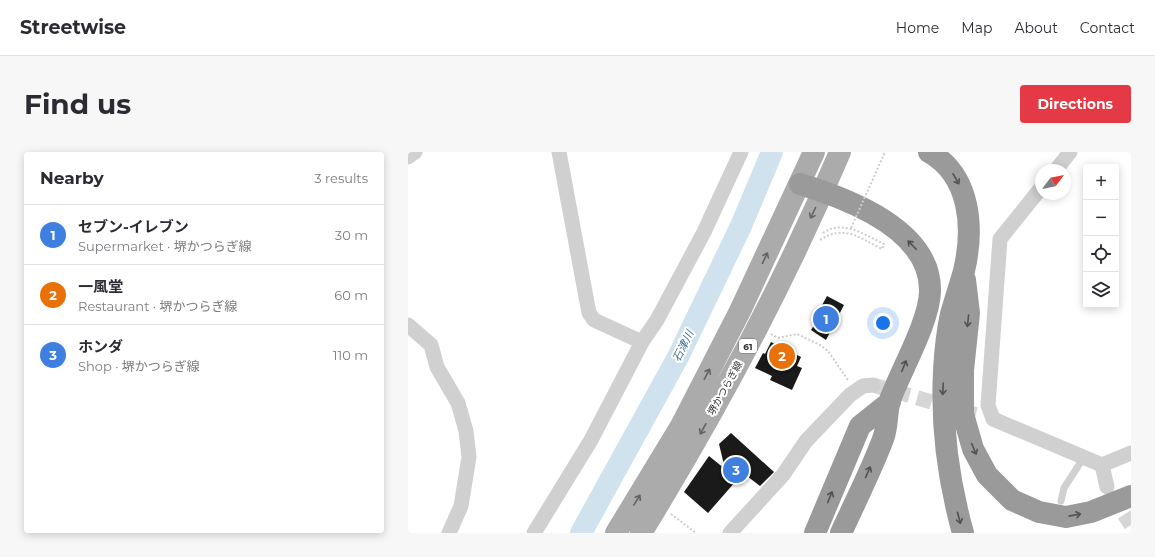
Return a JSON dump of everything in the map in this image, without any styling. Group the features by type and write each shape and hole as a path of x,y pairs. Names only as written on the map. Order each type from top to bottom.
{"highway":[{"path":"929,152 937,157 956,176 966,201 969,226 964,269 951,315 944,370 942,414 946,455 953,498 963,533"},
{"path":"800,184 824,191 857,205 898,230 918,251 928,272 930,293 924,317 890,402 884,438 841,533"},
{"path":"964,269 969,313 963,370 964,414 973,449 987,475 1012,500 1039,512 1066,517 1091,512 1131,496"},
{"path":"815,533 860,426 890,402"}],"main road":[{"name":"61","path":"616,533 681,426 740,311 814,152"},
{"name":"堺かつらぎ線","path":"641,533 695,444 763,319 824,191 840,152"}],"street":[{"path":"408,157 415,152"},
{"path":"559,152 589,313 594,320 642,342"},
{"path":"534,533 591,440 642,342 657,320 704,232 741,152"},
{"path":"1061,164 1070,152"},
{"path":"1035,195 1000,239 986,417 1102,465 1131,454"},
{"path":"408,325 431,345 437,367 458,403 466,432 469,457 461,506 449,533"},
{"path":"730,533 783,475 806,441 856,391 863,386 873,385"},
{"path":"1102,465 1107,487"}],"lane":[{"path":"1061,501 1064,488 1084,457"}],"path":[{"path":"850,228 885,152"},
{"path":"817,242 829,234 843,232 882,249 884,244 850,228 835,228 819,236"},
{"path":"768,332 778,338 797,334 820,345 828,351 856,391"},
{"path":"658,504 696,533"}],"building":[{"path":"827,296 844,305 826,340 811,330 815,324 813,322"},
{"path":"771,342 801,357 797,366 802,368 792,390 770,380 772,376 755,368"},
{"path":"731,433 774,472 760,486 743,473 708,513 684,492 709,456 725,469 719,444"}],"waterway":[{"name":"石津川","path":"581,533 678,357 741,226 772,152"}],"tunnel":[{"path":"873,385 980,416"},
{"path":"1112,495 1131,525"}],"place":[{"name":"セブン-イレブン","path":"826,319"},
{"name":"一風堂","path":"782,356"},
{"name":"ホンダ","path":"736,470"}]}
